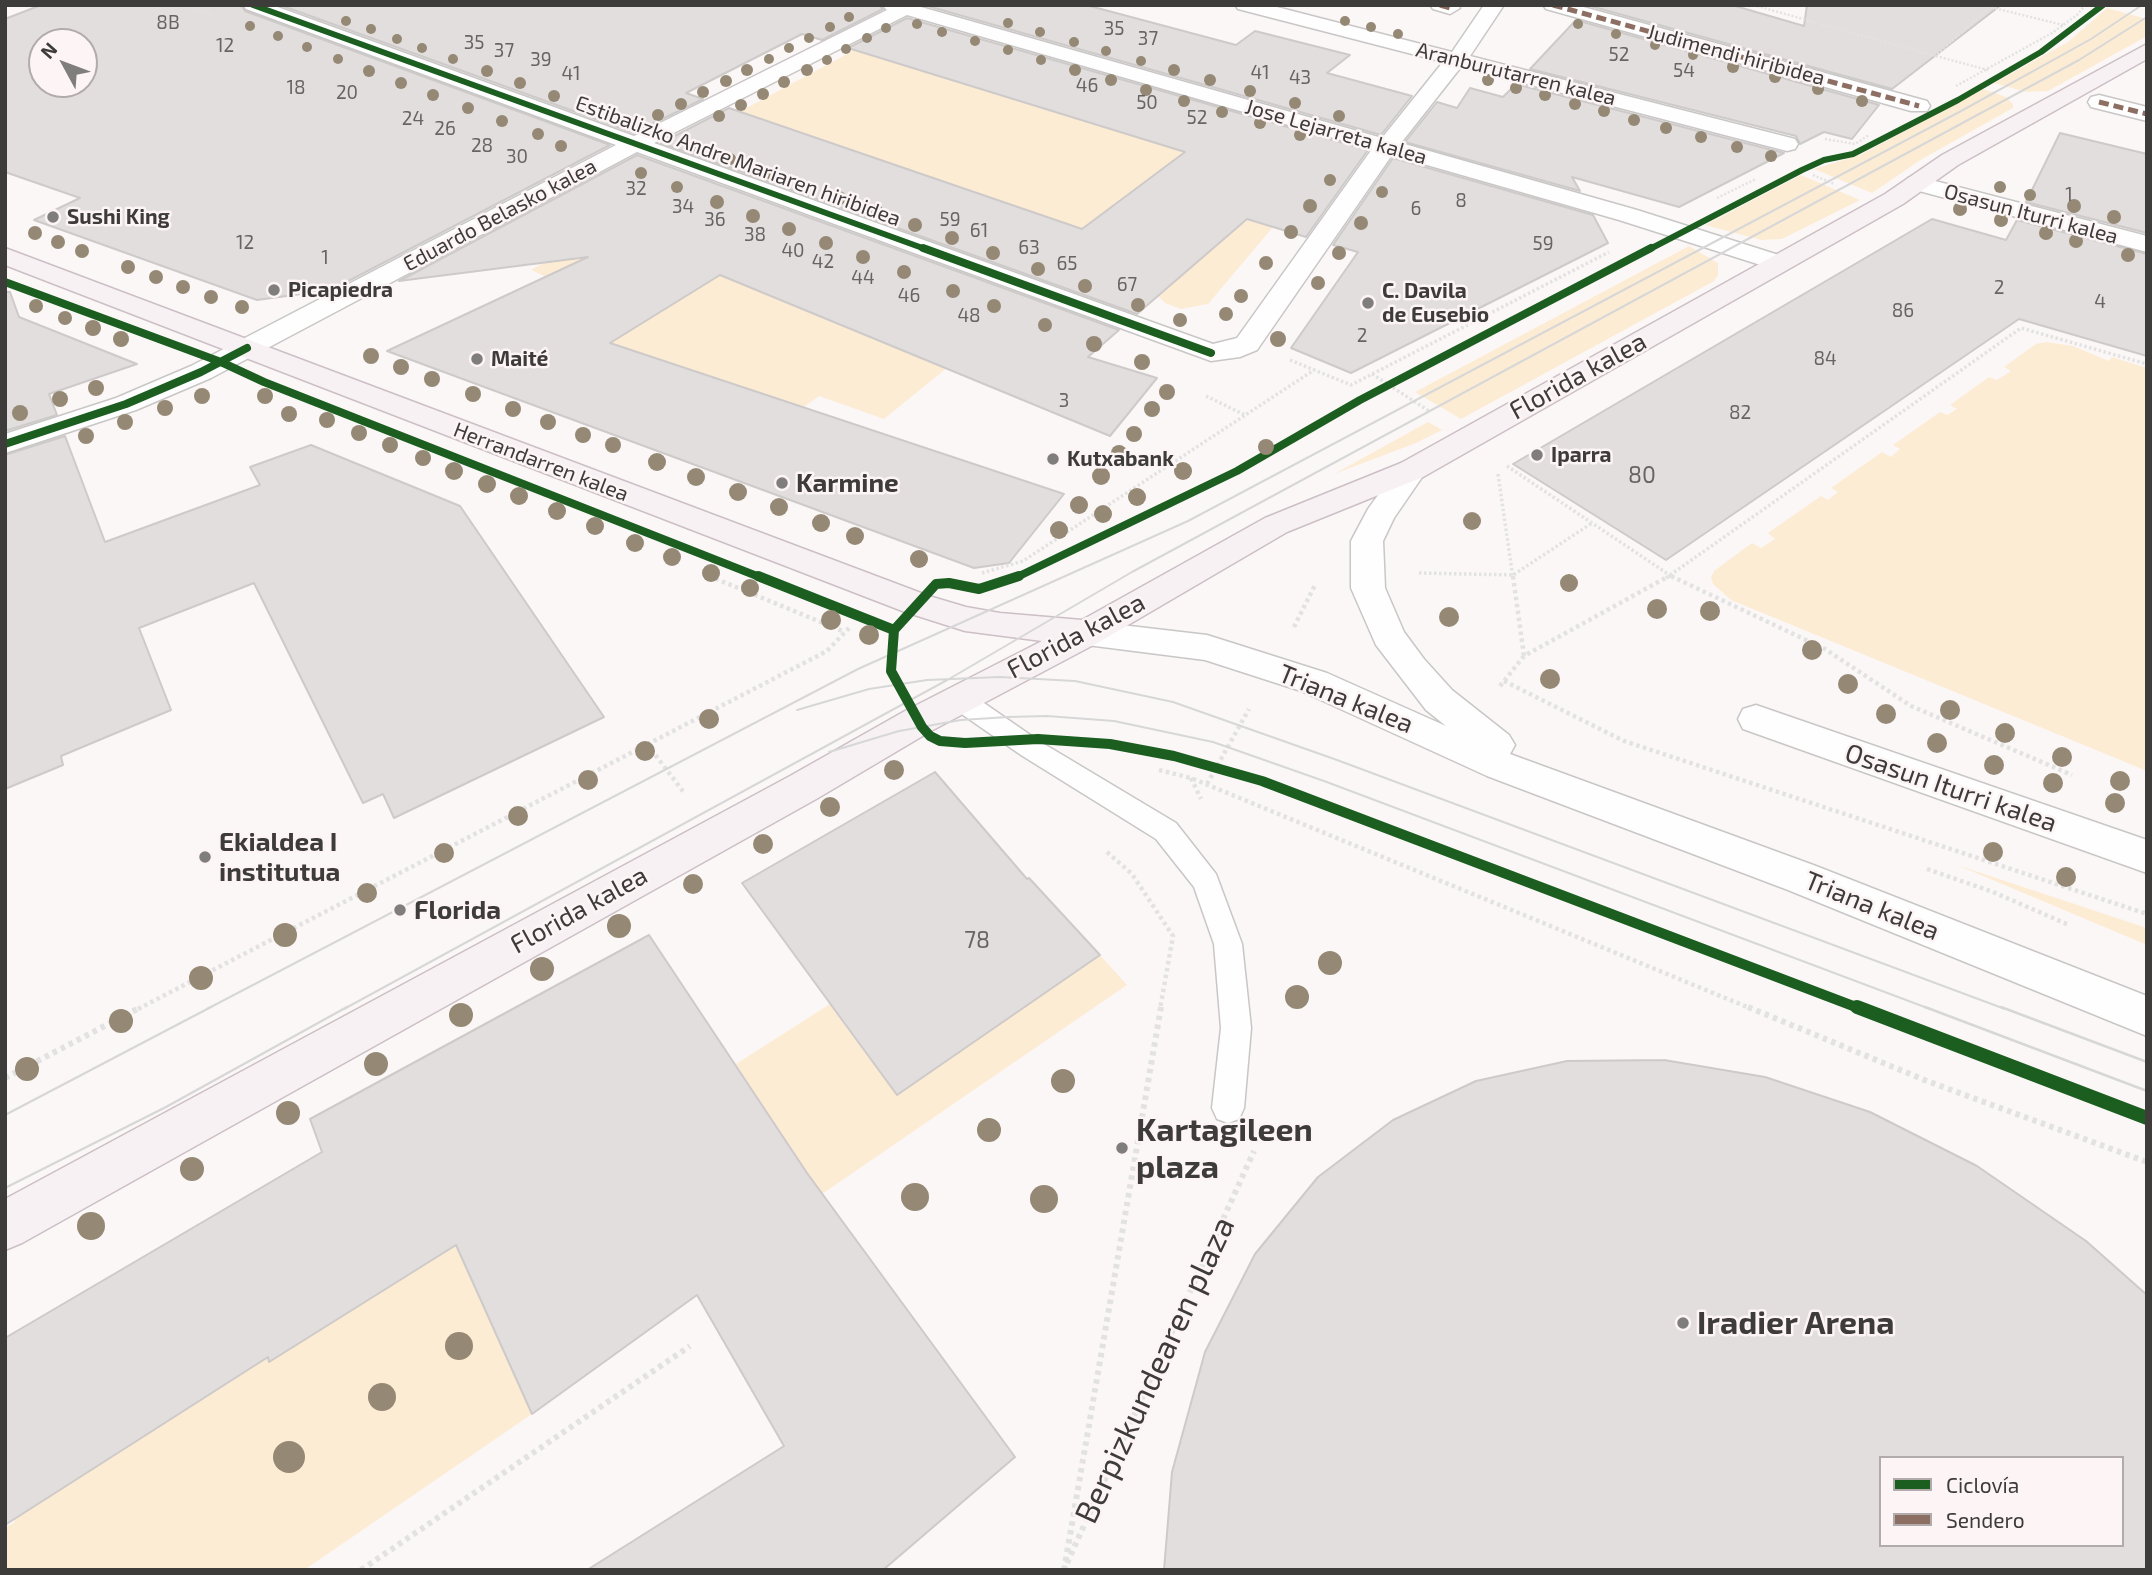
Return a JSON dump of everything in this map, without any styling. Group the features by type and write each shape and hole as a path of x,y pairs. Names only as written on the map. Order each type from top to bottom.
{"main road":[{"name":"Florida kalea","path":"5,1226 804,788 959,699 1087,633 1276,525 1412,470 1894,199 1950,160 2147,50"},
{"name":"Herrandarren kalea","path":"5,256 924,606 1000,625 1087,633"}],"street":[{"name":"Estibalizko Andre Mariaren hiribidea","path":"253,5 1211,353 1230,351 1247,344 1387,146"},
{"name":"Aranburutarren kalea","path":"1245,5 1787,144"},
{"path":"1387,146 1457,58 1494,5"},
{"name":"Judimendi hiribidea","path":"1553,5 1919,106"},
{"name":"Eduardo Belasko kalea","path":"5,444 126,404 201,372 898,7"},
{"name":"Jose Lejarreta kalea","path":"898,7 1628,215 1779,263"},
{"path":"2099,102 2147,114"},
{"name":"Osasun Iturri kalea","path":"1916,183 2147,244"},
{"name":"Triana kalea","path":"1412,470 1379,516 1367,541 1368,588 1388,636 1439,700 1460,719 1495,744 1595,802"},
{"name":"Triana kalea","path":"1087,633 1208,648 1314,682 1500,766 1802,878 2147,1016"},
{"name":"Osasun Iturri kalea","path":"1756,719 2147,857"}],"lane":[{"path":"959,699 1030,748 1166,831 1206,882 1228,944 1236,1028 1228,1108"}],"path":[{"path":"1753,5 1988,70"},
{"path":"1982,5 2063,26"},
{"path":"1919,106 2063,26 2085,5"},
{"path":"1935,56 1990,7"},
{"path":"1958,100 2041,52 2094,13"},
{"path":"1853,155 1876,142"},
{"path":"1802,170 1816,163"},
{"path":"1496,691 1524,656 1670,576 2021,328 2147,364"},
{"path":"978,575 1023,561 1314,370"},
{"path":"1372,374 1384,387 1468,438 1670,576 1825,649 1911,706 2085,780"},
{"path":"1384,387 1401,378"},
{"path":"5,1078 827,651 845,632"},
{"path":"1504,681 1624,741 2147,914"},
{"path":"1206,764 1228,771"},
{"path":"1202,801 1191,778 1927,1081 2147,1162"},
{"path":"1064,1569 1173,936 1132,874 1102,847"},
{"path":"1914,865 1993,892 2070,925"},
{"path":"361,1570 690,1346"}],"shaded area":[{"path":"2107,8 2147,19 2147,36 2048,91 2026,92 1994,83 2068,42"},
{"path":"864,45 1213,161 1273,227 1208,304 1181,309 1165,303 1158,296 1192,266 739,112"},
{"path":"1983,89 2006,97 2013,104 2013,108 1922,159 1872,193 1814,169 1860,155"},
{"path":"1801,175 1860,200 1782,239 1761,240 1705,225"},
{"path":"577,244 692,253 796,307 888,345 895,340 953,363 884,419 819,396 801,409 696,371 667,367 610,343 571,288 531,270"},
{"path":"1689,246 1718,263 1718,275 1714,281 1461,419 1415,392"},
{"path":"2046,342 2073,346 2109,361 2112,357 2147,368 2147,771 1731,600 1713,584 1711,577 1714,571 1752,543 1761,548 1775,539 1768,533 1821,496 1828,500 1838,492 1831,488 1882,452 1891,457 1900,449 1893,445 1940,412 1947,415 1957,409 1950,405 1989,377 1997,380 2011,371 2004,367 2036,344"},
{"path":"1428,422 1442,430 1416,443 1334,474"},
{"path":"1957,865 2147,928 2147,945"},
{"path":"1100,955 1127,985 693,1286 697,1295 692,1299 676,1264 807,1174 736,1064 830,1004 897,1095"},
{"path":"456,1245 532,1414 304,1570 5,1570 5,1528 15,1522 5,1479 60,1490 234,1379 204,1283 235,1264 270,1361"}],"building":[{"path":"41,5 241,5 245,11 610,145 331,290 257,300 34,220 80,198 5,172 5,19"},
{"path":"280,5 879,5 883,9 822,40 802,34 686,93 703,99 634,133"},
{"path":"924,5 1086,5 1236,45 1255,31 1350,55 1327,73 1412,96 1381,135"},
{"path":"1732,5 1804,26 1807,5 2001,5 1892,89 1590,6"},
{"path":"907,18 1368,150 1306,237 1247,219 1137,314 661,143 729,108 1082,229 1185,152 848,48"},
{"path":"1576,20 1879,105 1852,139 1824,132 1800,144 1796,136 1530,69"},
{"path":"1516,84 1784,153 1679,207 1572,177 1580,191 1405,142 1437,102 1457,108 1470,88 1503,97"},
{"path":"2060,133 2147,154 2147,233 2026,202"},
{"path":"637,155 1119,330 1088,357 1157,378 1110,436 720,275 610,343 1064,494 1009,563 974,568 387,351 588,257 399,281"},
{"path":"1393,158 1593,215 1608,243 1351,373 1291,348 1358,252 1333,245"},
{"path":"1932,219 2006,240 2017,220 2147,254 2147,356 2019,319 1666,560 1513,464"},
{"path":"5,292 10,292 19,317 137,364 49,394 57,415 5,431"},
{"path":"65,436 105,542 260,485 250,467 311,445 460,506 604,717 394,818 383,794 363,803 254,583 139,628 171,710 61,756 63,765 5,789 5,455"},
{"path":"935,772 1027,879 1029,878 1100,955 897,1095 742,883"},
{"path":"649,935 807,1173 1015,1457 883,1570 587,1570 784,1446 697,1295 532,1414 456,1245 269,1362 268,1357 5,1525 5,1338 322,1152 310,1119"},
{"name":"Iradier Arena","path":"1664,1060 1765,1077 1870,1112 1977,1166 2086,1241 2147,1295 2147,1570 1164,1570 1172,1472 1205,1352 1255,1254 1318,1177 1393,1120 1476,1081 1567,1061"}],"tram line":[{"path":"207,1009 858,669 1188,521 1963,110 2091,39 2142,5"},
{"path":"949,679 1132,572 2079,60 2147,17"},
{"path":"949,679 1000,677 1075,681 1173,702 1337,760 2005,1009"},
{"path":"344,1009 949,679"},
{"path":"797,710 869,689 949,679"},
{"path":"829,752 899,731 961,720 1008,717 1047,716 1114,721 1213,742 1324,781 1930,1009"},
{"path":"5,1115 211,1007"},
{"path":"5,1188 166,1107 347,1007"},
{"path":"1925,1007 2147,1091"},
{"path":"2001,1007 2147,1062"}],"marked path":[{"path":"1440,5 1450,8"},
{"path":"1553,5 1919,106"},
{"path":"2099,102 2147,114"}],"cycle path":[{"path":"253,5 1211,353"},
{"path":"2103,5 2041,52 1958,100 1853,154 1824,160 1802,170 1360,400 1237,471 1013,579 979,589 949,583 936,584 894,630 891,671 922,727 930,736 940,741 965,743 1038,739 1110,744 1174,756 1262,781 2147,1118"},
{"path":"5,282 221,362 264,382 894,630"},
{"path":"5,444 126,404 201,372 247,348"}],"place":[{"name":"Sushi King","path":"53,217"},
{"name":"Picapiedra","path":"274,290"},
{"name":"C. Davila de Eusebio","path":"1368,303"},
{"name":"Maité","path":"477,359"},
{"name":"Iparra","path":"1537,455"},
{"name":"Kutxabank","path":"1053,459"},
{"name":"Karmine","path":"782,483"},
{"name":"Ekialdea I institutua","path":"205,857"},
{"name":"Florida","path":"400,910"},
{"name":"Kartagileen plaza","path":"1122,1148"},
{"name":"Iradier Arena","path":"1683,1323"}]}
